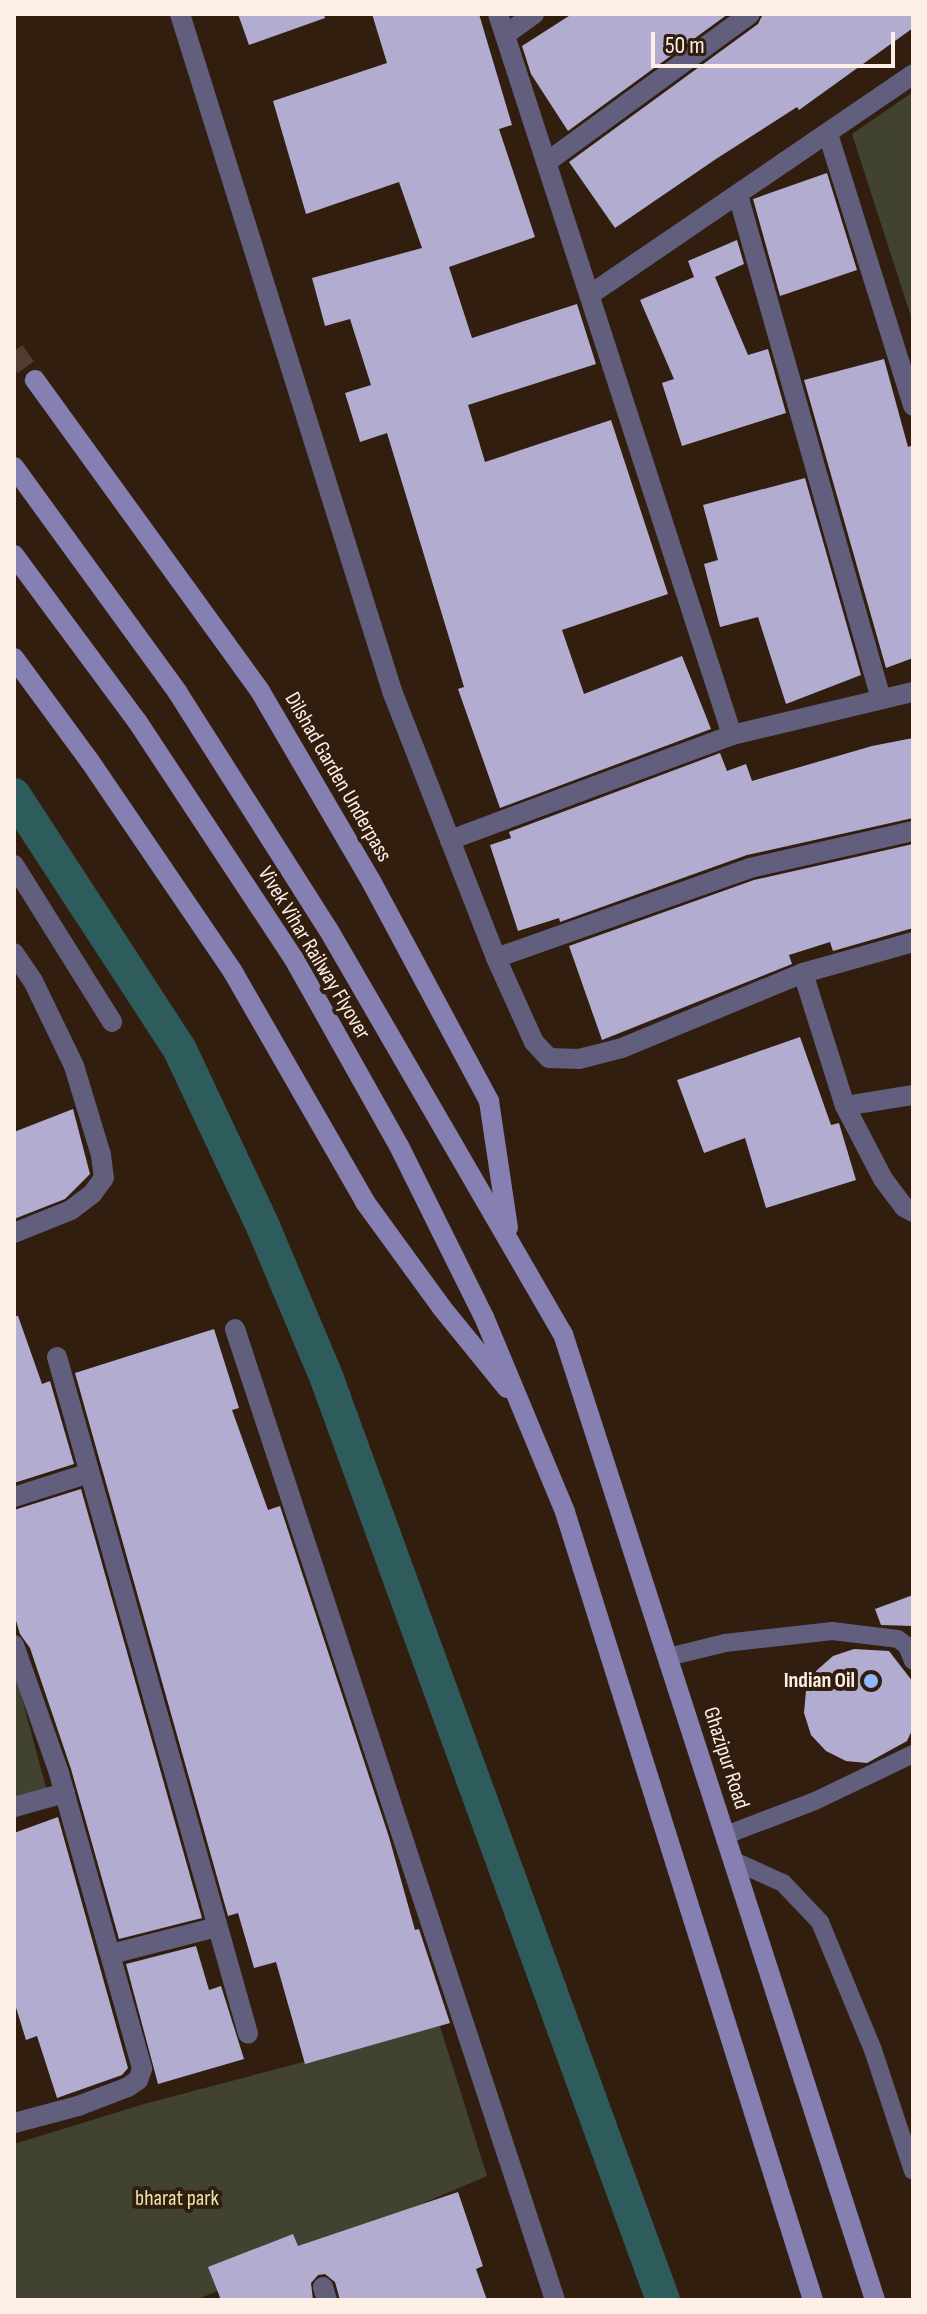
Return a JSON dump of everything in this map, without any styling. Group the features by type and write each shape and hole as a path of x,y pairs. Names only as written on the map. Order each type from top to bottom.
{"main road":[{"name":"Dilshad Garden Underpass","path":"35,380 260,691 371,881 489,1101 510,1240"},
{"name":"Vivek Vihar Railway Flyover","path":"14,467 178,693 328,929 510,1240"},
{"name":"Vivek Vihar Railway Flyover","path":"14,555 137,721 294,959 399,1146 484,1317 522,1406"},
{"path":"14,658 89,760 233,972 365,1202 442,1308 522,1406 565,1512 813,2300"},
{"name":"Ghazipur Road","path":"510,1240 563,1334 875,2300"}],"street":[{"path":"180,14 392,691 496,958 534,1042 549,1058 579,1059 622,1048 803,973 913,942"},
{"path":"498,14 732,735"},
{"path":"505,35 534,14"},
{"path":"547,162 750,14"},
{"path":"591,294 913,74"},
{"path":"828,134 913,406"},
{"path":"738,195 881,699"},
{"path":"450,840 732,735 913,692"},
{"path":"496,958 750,868 913,831"},
{"path":"14,865 112,1022"},
{"path":"14,953 33,981 74,1066 101,1155 104,1178 92,1194 71,1210 14,1233"},
{"path":"803,973 845,1106 883,1179 904,1207 913,1212"},
{"path":"845,1106 913,1095"},
{"path":"235,1329 555,2300"},
{"path":"57,1357 248,2034"},
{"path":"14,1497 89,1473"},
{"path":"14,1645 65,1793 141,2056 138,2080 78,2106 16,2118"},
{"path":"14,1807 65,1793"},
{"path":"111,1954 217,1927"}],"lane":[{"path":"668,1657 725,1643 832,1631 898,1639 907,1646 913,1661"},
{"path":"726,1835 815,1801 913,1754"},
{"path":"734,1861 783,1883 820,1922 873,2050 913,2171"}],"green space":[{"path":"913,92 913,323 852,134"},
{"path":"14,1669 51,1806 14,1818"},
{"name":"bharat park","path":"440,2026 487,2176 196,2300 14,2300 14,2144 144,2104"}],"building":[{"path":"238,14 324,14 325,18 249,45"},
{"path":"372,14 479,14 512,125 499,129 535,237 449,267 472,338 577,304 596,364 468,405 485,462 611,420 668,594 562,630 584,694 682,656 711,729 500,808 458,689 464,687 387,433 360,442 345,393 371,385 350,319 325,326 312,278 422,248 399,182 306,214 273,101 387,63"},
{"path":"572,14 728,14 568,131 531,74 522,46"},
{"path":"763,14 913,14 913,28 799,110 797,107 615,228 569,162 758,24"},
{"path":"827,173 857,270 780,296 753,199"},
{"path":"737,240 744,264 715,277 748,355 768,349 786,413 682,446 662,383 674,379 640,300 694,277 688,261"},
{"path":"884,359 908,447 913,445 913,658 886,668 804,380"},
{"path":"805,478 861,675 786,704 758,617 720,627 704,564 718,560 703,505"},
{"path":"913,738 913,818 747,855 560,922 559,918 518,931 490,845 511,838 509,832 720,753 727,771 746,764 752,781 872,746"},
{"path":"913,844 913,928 833,951 830,942 789,955 792,964 602,1040 569,946 754,880"},
{"path":"800,1037 831,1125 839,1123 856,1180 766,1208 745,1138 704,1153 677,1080"},
{"path":"73,1109 90,1174 65,1199 14,1219 14,1132"},
{"path":"14,1316 18,1316 42,1384 50,1381 74,1464 14,1483"},
{"path":"214,1329 239,1408 232,1410 268,1510 280,1506 389,1837 415,1930 419,1929 450,2023 305,2064 276,1962 254,1968 238,1913 228,1916 75,1373"},
{"path":"81,1489 202,1918 119,1939 71,1769 30,1648 20,1634 14,1614 14,1510"},
{"path":"913,1595 913,1626 881,1625 875,1609"},
{"path":"854,1649 889,1651 913,1682 913,1728 907,1741 867,1763 846,1761 826,1751 811,1735 804,1713 806,1691 816,1671 833,1656"},
{"path":"58,1817 128,2068 122,2075 57,2098 37,2036 26,2040 14,2001 14,1833"},
{"path":"196,1946 209,1990 221,1986 244,2059 158,2084 126,1964"},
{"path":"458,2192 483,2266 476,2269 487,2300 340,2300 335,2282 325,2274 318,2275 311,2283 313,2300 221,2300 208,2267 293,2234 298,2246"}],"waterway":[{"path":"14,795 180,1050 262,1224 327,1379 663,2300"}],"tunnel":[{"path":"14,351 35,380"}],"place":[{"name":"Indian Oil","path":"871,1681"}]}
